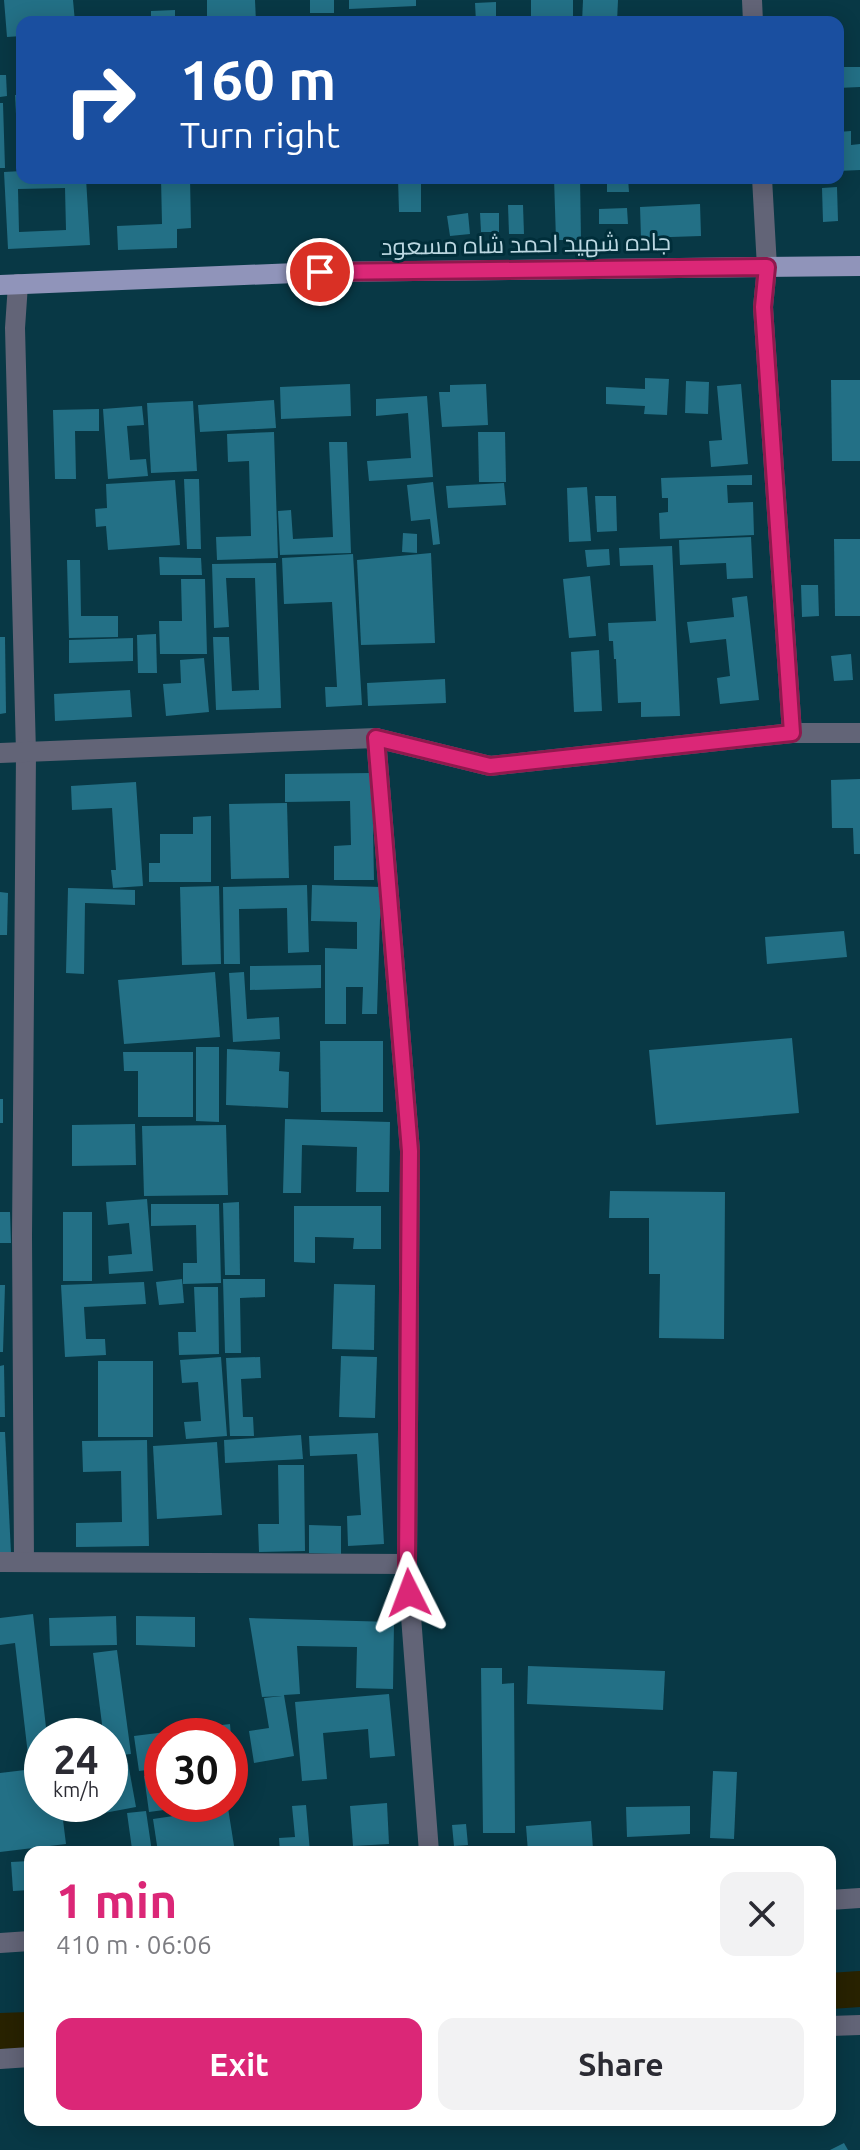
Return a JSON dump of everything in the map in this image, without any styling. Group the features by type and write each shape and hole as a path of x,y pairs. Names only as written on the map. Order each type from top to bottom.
{"main road":[{"name":"جاده شهيد احمد شاه مسعود","path":"9,284 320,272 860,266"}],"street":[{"path":"762,184 767,267 763,307 792,733"},
{"path":"9,284 15,328 26,753 22,1236 24,1562"},
{"path":"0,753 376,738 490,766 792,733 860,733"},
{"path":"376,738 410,1151 407,1564 429,1846"},
{"path":"0,1562 407,1564"},
{"path":"836,1900 860,1898"},
{"path":"0,1943 24,1941"},
{"path":"836,2026 860,2025"},
{"path":"0,2059 24,2057"}],"building":[{"path":"4,0 73,0 74,16 16,16 16,36 7,37"},
{"path":"207,0 255,0 256,16 207,16"},
{"path":"310,0 334,0 334,13 310,13"},
{"path":"349,0 416,0 416,6 349,9"},
{"path":"531,0 573,0 573,16 531,16"},
{"path":"583,0 618,0 617,16 582,16"},
{"path":"496,2 496,16 476,16 475,3"},
{"path":"175,10 175,16 151,16 151,11"},
{"path":"844,67 860,67 860,87 844,88"},
{"path":"0,75 6,75 7,96 0,97"},
{"path":"0,103 3,103 5,168 0,168"},
{"path":"851,131 851,145 860,144 860,170 844,171 844,132"},
{"path":"16,171 16,184 86,184 90,245 8,249 4,172","holes":["65,188 66,230 19,232 18,189"]},
{"path":"161,184 190,184 191,228 177,229 177,248 118,250 117,226 162,224"},
{"path":"398,184 421,184 421,212 399,212"},
{"path":"554,184 580,184 581,240 556,240"},
{"path":"607,184 628,184 629,192 607,192"},
{"path":"837,187 838,221 823,222 822,188"},
{"path":"700,204 701,236 641,238 640,207"},
{"path":"508,205 523,205 524,234 509,234"},
{"path":"627,208 628,224 599,224 599,209"},
{"path":"468,213 470,234 450,236 447,216"},
{"path":"480,213 499,213 499,232 481,232"},
{"path":"645,378 669,379 667,415 644,414 645,406 606,404 606,387 645,389"},
{"path":"831,380 860,380 860,461 832,461"},
{"path":"686,381 709,382 708,414 685,413"},
{"path":"350,384 351,416 281,419 280,387"},
{"path":"486,384 488,425 442,427 439,392 450,392 450,385"},
{"path":"741,384 748,464 711,467 709,441 722,440 717,386"},
{"path":"427,396 433,477 369,481 367,461 411,458 408,413 376,416 376,399"},
{"path":"274,400 276,428 200,432 198,405"},
{"path":"193,401 197,471 151,473 147,403"},
{"path":"142,406 144,425 127,426 130,460 146,459 148,476 108,479 103,409"},
{"path":"99,409 99,431 75,431 76,479 55,479 53,410"},
{"path":"274,432 278,558 217,560 216,537 251,536 249,461 228,462 227,434"},
{"path":"478,432 505,432 506,482 479,482"},
{"path":"329,442 347,442 351,553 280,555 278,511 291,510 293,539 333,537"},
{"path":"752,475 752,485 727,485 728,503 753,502 754,535 660,539 659,513 668,512 668,498 662,498 661,478"},
{"path":"184,479 199,479 201,549 187,549"},
{"path":"175,480 180,545 108,550 106,526 96,527 95,509 107,508 106,484"},
{"path":"433,482 440,544 433,545 430,519 411,521 407,485"},
{"path":"504,483 506,505 448,508 446,486"},
{"path":"587,487 591,541 569,542 567,488"},
{"path":"595,496 616,496 617,531 597,532"},
{"path":"403,533 417,534 417,553 402,552"},
{"path":"751,537 753,578 727,579 726,563 680,565 679,540"},
{"path":"834,539 860,539 860,616 835,616"},
{"path":"672,546 680,716 641,717 641,702 618,703 616,659 613,641 609,641 608,623 656,621 653,565 620,566 619,548"},
{"path":"609,549 610,565 587,567 585,550"},
{"path":"431,553 435,643 361,645 357,560"},
{"path":"353,554 362,705 326,707 325,687 337,687 332,602 284,604 282,558"},
{"path":"159,557 201,558 202,575 160,575"},
{"path":"67,560 80,560 81,616 118,616 118,637 69,638"},
{"path":"276,563 281,708 216,710 213,637 229,637 232,691 259,690 255,578 226,578 229,627 214,628 212,564"},
{"path":"590,576 596,636 569,638 563,579"},
{"path":"181,579 205,579 207,654 160,654 159,621 182,621"},
{"path":"801,585 818,585 819,616 802,617"},
{"path":"747,596 759,700 720,704 717,678 730,676 726,639 690,643 687,622 734,617 732,598"},
{"path":"156,634 157,673 138,673 137,635"},
{"path":"0,637 5,637 6,713 0,714"},
{"path":"133,638 133,661 69,663 69,640"},
{"path":"599,650 602,711 574,712 571,652"},
{"path":"851,654 853,680 834,681 831,656"},
{"path":"204,658 209,712 166,716 163,684 181,683 180,660"},
{"path":"445,679 446,703 368,706 367,683"},
{"path":"130,690 132,717 55,721 54,694"},
{"path":"372,773 374,880 334,880 334,846 351,845 350,801 285,802 285,774"},
{"path":"860,779 860,854 854,854 853,828 832,828 831,780"},
{"path":"136,782 143,886 113,888 111,870 116,870 112,808 72,810 71,786"},
{"path":"287,803 289,878 231,879 229,804"},
{"path":"211,816 211,882 149,882 149,863 160,863 160,834 193,834 193,817"},
{"path":"307,885 309,952 288,953 287,908 239,909 240,964 224,964 223,887"},
{"path":"312,885 381,887 377,1014 362,1014 363,987 346,987 346,1024 325,1024 325,948 357,949 357,922 311,921"},
{"path":"219,886 221,964 182,965 180,887"},
{"path":"68,888 135,890 135,905 85,903 84,974 66,973"},
{"path":"0,892 8,893 7,935 0,935"},
{"path":"844,931 847,957 767,964 765,937"},
{"path":"321,965 321,988 250,990 250,966"},
{"path":"215,972 220,1037 124,1044 118,980"},
{"path":"244,972 247,1019 279,1017 280,1039 233,1042 229,973"},
{"path":"792,1038 799,1113 656,1125 649,1050"},
{"path":"320,1041 383,1041 383,1112 321,1112"},
{"path":"196,1047 219,1047 219,1122 196,1121"},
{"path":"227,1049 280,1052 279,1071 289,1072 288,1108 226,1105"},
{"path":"123,1052 193,1052 193,1117 138,1117 138,1071 124,1071"},
{"path":"0,1099 3,1099 3,1123 0,1123"},
{"path":"285,1119 390,1122 389,1192 356,1192 357,1147 302,1145 301,1193 283,1193"},
{"path":"135,1124 136,1165 72,1166 72,1125"},
{"path":"226,1125 228,1195 144,1196 142,1126"},
{"path":"610,1191 725,1192 724,1339 659,1338 660,1274 649,1274 649,1218 609,1218"},
{"path":"147,1199 153,1271 109,1274 108,1256 132,1254 129,1223 108,1225 106,1202"},
{"path":"239,1202 240,1275 225,1275 223,1203"},
{"path":"151,1204 219,1204 221,1283 183,1284 183,1263 197,1263 196,1225 151,1226"},
{"path":"294,1206 381,1206 381,1249 353,1249 354,1238 315,1237 315,1263 294,1262"},
{"path":"0,1212 10,1212 11,1243 0,1243"},
{"path":"63,1212 92,1212 92,1281 63,1281"},
{"path":"182,1279 184,1303 159,1305 156,1282"},
{"path":"223,1279 265,1279 265,1297 240,1298 241,1353 225,1353"},
{"path":"144,1282 146,1304 84,1307 86,1339 105,1339 106,1355 65,1357 61,1285"},
{"path":"334,1284 375,1285 374,1350 332,1349"},
{"path":"0,1285 5,1285 3,1352 0,1352"},
{"path":"194,1287 218,1287 219,1354 179,1355 178,1332 196,1332"},
{"path":"341,1356 377,1357 375,1418 339,1417"},
{"path":"221,1357 227,1436 186,1439 184,1422 201,1421 198,1382 182,1383 180,1360"},
{"path":"260,1357 261,1378 241,1379 243,1417 253,1417 254,1436 230,1436 226,1358"},
{"path":"98,1361 153,1361 153,1437 98,1437"},
{"path":"4,1365 5,1417 0,1417 0,1366"},
{"path":"0,1432 5,1432 11,1553 0,1553"},
{"path":"378,1433 384,1544 348,1546 347,1516 361,1515 357,1454 310,1456 309,1436"},
{"path":"301,1435 303,1459 225,1463 224,1440"},
{"path":"147,1440 149,1546 76,1547 76,1523 122,1522 121,1471 83,1472 82,1441"},
{"path":"217,1442 222,1515 157,1519 153,1446"},
{"path":"278,1465 304,1465 305,1551 259,1552 258,1524 279,1524"},
{"path":"309,1525 341,1526 341,1554 309,1553"},
{"path":"33,1614 45,1718 24,1718 24,1721 15,1643 0,1645 0,1618"},
{"path":"116,1616 117,1645 50,1646 49,1618"},
{"path":"136,1616 195,1617 195,1647 136,1645"},
{"path":"249,1618 394,1622 393,1689 356,1688 357,1647 297,1646 300,1694 284,1695 294,1756 254,1763 249,1731 269,1728 264,1698 282,1696 262,1697"},
{"path":"117,1650 126,1718 101,1718 93,1653"},
{"path":"528,1666 665,1671 663,1710 527,1704"},
{"path":"481,1668 502,1668 502,1684 514,1683 515,1833 483,1833"},
{"path":"389,1694 395,1756 370,1758 368,1729 323,1733 327,1779 302,1781 295,1702"},
{"path":"144,1735 144,1770 139,1771 134,1736"},
{"path":"128,1763 136,1807 128,1808"},
{"path":"24,1770 24,1822 63,1822 66,1844 24,1846 24,1849 0,1852 0,1773"},
{"path":"713,1771 737,1772 734,1839 710,1838"},
{"path":"387,1803 389,1844 353,1846 350,1806"},
{"path":"306,1805 309,1846 280,1846 279,1838 295,1837 292,1806"},
{"path":"690,1806 690,1834 627,1837 626,1807"},
{"path":"144,1811 151,1846 132,1846 128,1813"},
{"path":"591,1821 593,1846 528,1846 526,1826"},
{"path":"153,1822 230,1822 234,1846 157,1846"},
{"path":"466,1824 468,1845 454,1846 452,1825"},
{"path":"24,1861 24,1890 13,1891 11,1862"},
{"path":"844,2143 848,2150 830,2150"}],"waterway":[{"path":"836,1991 860,1989"},
{"path":"0,2031 24,2030"}],"route":[{"path":"320,272 767,267 763,307 792,733 490,766 376,738 410,1151 409,1593"}]}
